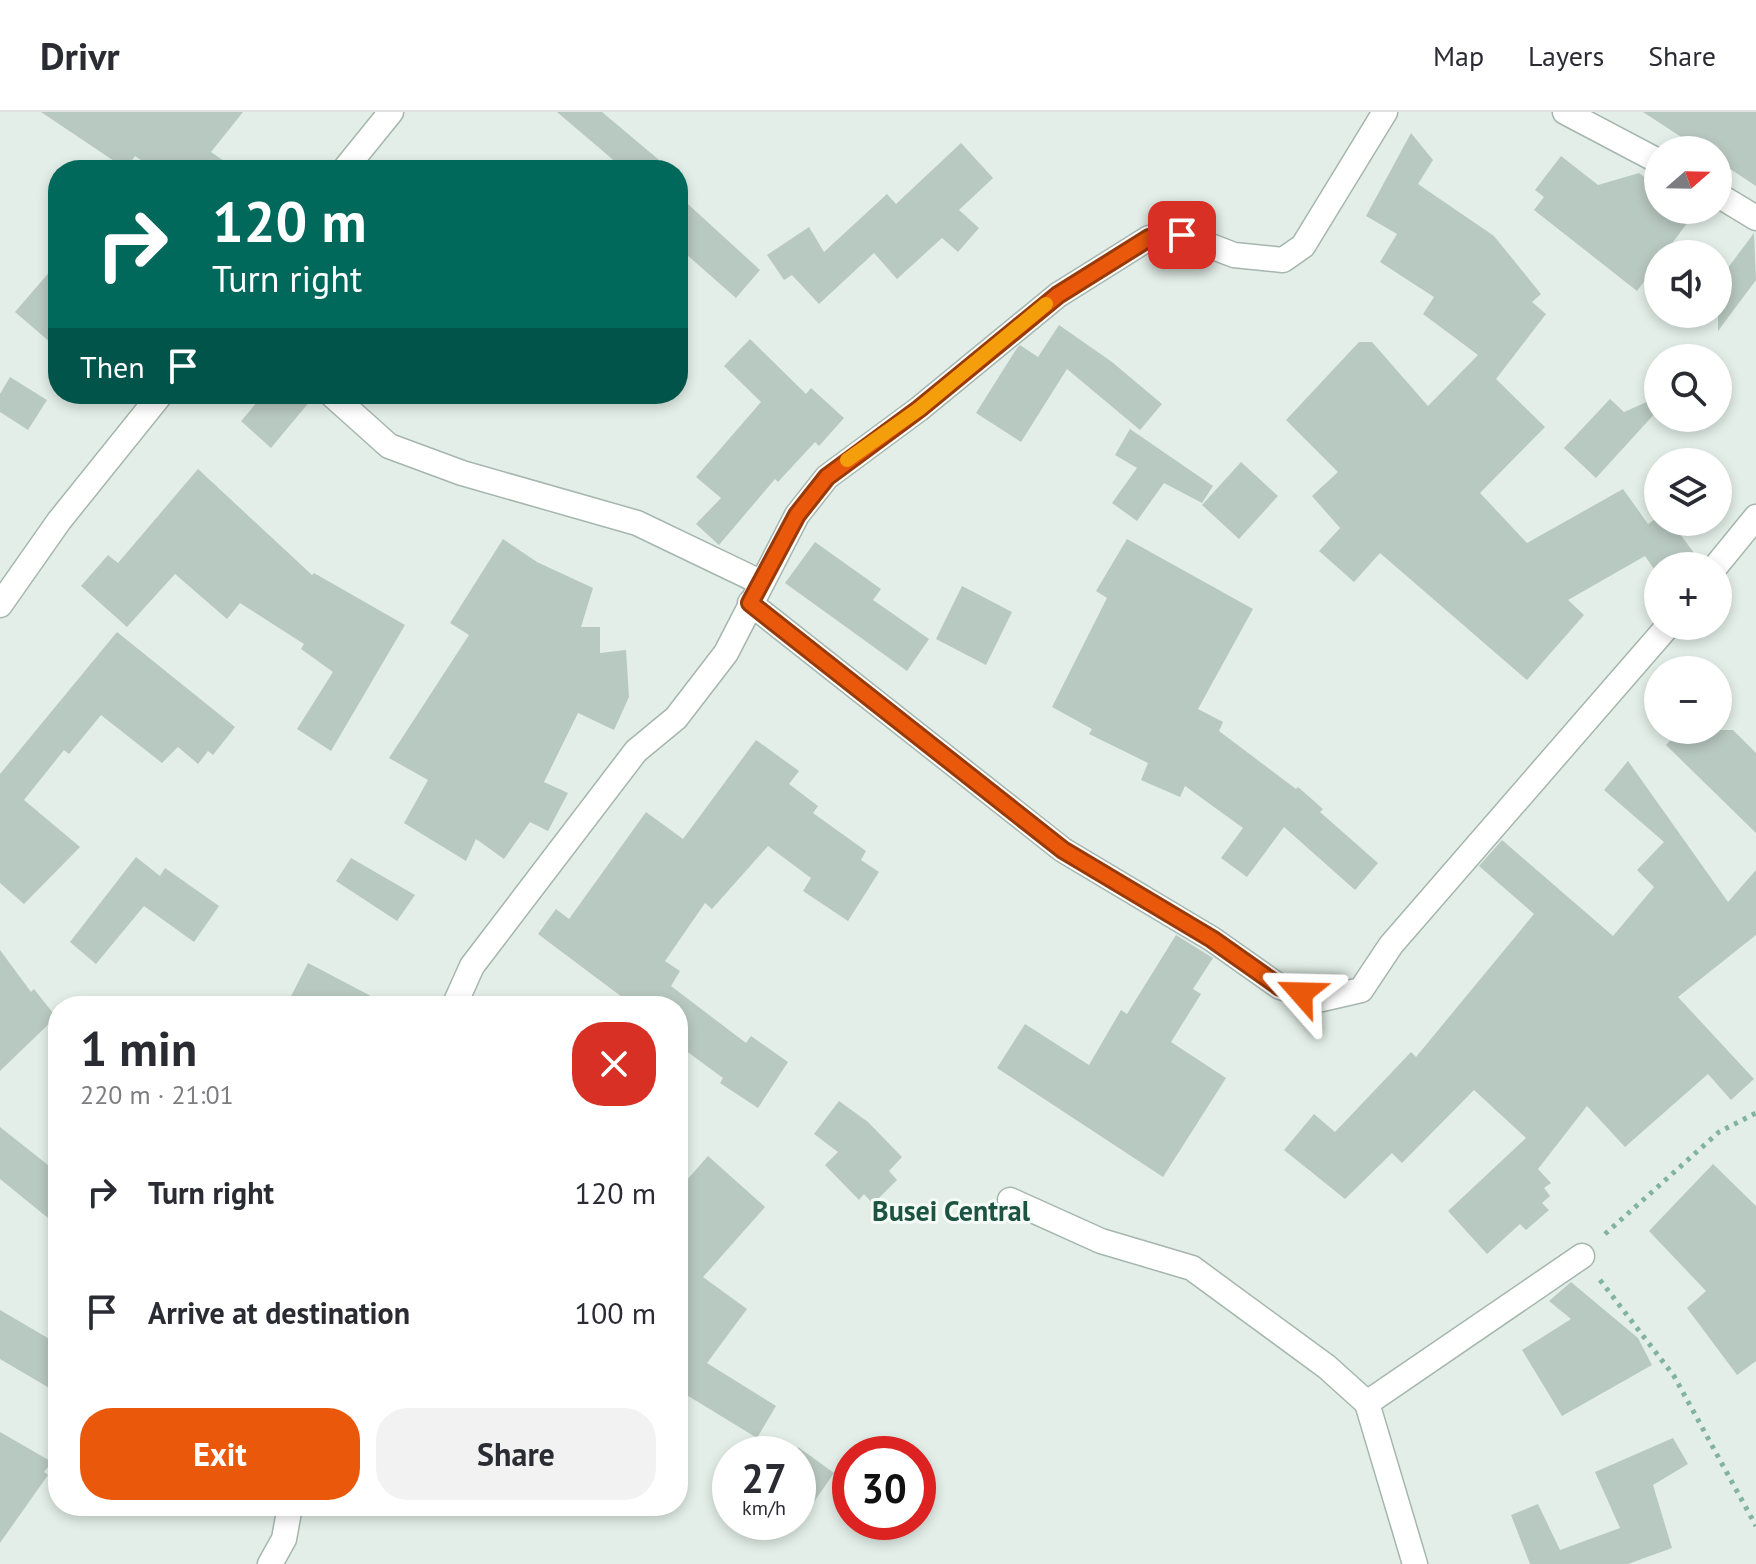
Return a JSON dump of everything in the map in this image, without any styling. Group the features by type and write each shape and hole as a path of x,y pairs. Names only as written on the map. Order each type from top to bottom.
{"street":[{"path":"352,160 391,112"},
{"path":"458,996 472,966 636,751 676,718 726,653 797,515 827,477 919,409 1058,295 1149,238 1182,235 1234,255 1269,261 1283,260 1303,246 1385,112"},
{"path":"1565,112 1644,154"},
{"path":"1732,203 1756,218"},
{"path":"0,605 59,521 153,404"},
{"path":"342,404 389,446 462,473 637,523 755,593 1063,850 1212,939 1280,987 1322,999 1361,990 1391,945 1656,640"},
{"path":"1727,552 1756,517"},
{"path":"1010,1200 1101,1241 1192,1268 1327,1367 1367,1403 1415,1564"},
{"path":"1367,1403 1582,1256"},
{"path":"270,1564 284,1539 288,1516"}],"path":[{"path":"1756,1113 1719,1132 1582,1256 1674,1376 1756,1526"}],"building":[{"path":"41,112 243,112 211,152 223,160 141,160 135,156 132,160 113,160"},
{"path":"557,112 602,112 659,160 613,160"},
{"path":"1643,112 1756,112 1756,186 1732,170 1732,136 1680,136"},
{"path":"1411,133 1433,160 1418,184 1494,236 1541,294 1532,302 1546,314 1496,379 1545,427 1480,493 1527,543 1623,489 1644,518 1644,536 1681,536 1693,552 1644,552 1644,557 1568,600 1584,615 1527,680 1380,553 1354,582 1319,551 1340,528 1312,496 1338,472 1286,420 1359,342 1372,342 1428,406 1478,355 1423,314 1434,297 1380,262 1397,234 1366,216"},
{"path":"961,143 993,178 959,210 979,228 958,252 942,238 897,279 874,253 819,304 792,275 784,280 767,255 809,227 824,252 887,194 896,204"},
{"path":"1561,156 1598,185 1639,173 1644,177 1644,224 1686,224 1674,240 1644,240 1644,282 1637,291 1534,210 1544,197 1535,190"},
{"path":"688,204 760,270 736,298 688,256"},
{"path":"1754,233 1756,280 1732,312 1732,262"},
{"path":"48,274 48,340 15,312"},
{"path":"1059,325 1112,362 1162,404 1140,430 1067,369 1021,442 976,413 1017,348 1020,345 1038,357"},
{"path":"750,339 806,394 811,388 844,418 819,446 815,442 778,482 775,479 719,545 696,524 721,498 696,477 761,402 724,366"},
{"path":"10,377 47,400 28,430 0,412 0,394"},
{"path":"1610,399 1624,412 1644,403 1644,425 1596,478 1564,448"},
{"path":"255,404 308,404 271,448 241,421"},
{"path":"1130,429 1213,486 1202,503 1164,483 1137,521 1112,503 1137,468 1115,455"},
{"path":"1241,462 1278,496 1239,539 1202,505"},
{"path":"198,469 312,575 314,573 405,625 331,751 297,729 333,672 301,649 304,644 240,603 227,619 175,574 127,627 81,586 108,555 118,563"},
{"path":"503,539 537,562 593,588 581,627 600,627 600,653 626,650 629,697 614,730 578,713 544,782 568,793 548,831 530,822 504,859 476,839 466,861 404,823 428,780 389,758 469,635 450,623"},
{"path":"1127,539 1253,609 1198,709 1223,722 1219,731 1296,789 1298,787 1323,809 1320,812 1378,863 1355,890 1284,827 1247,877 1221,858 1243,828 1185,786 1180,797 1141,780 1148,763 1089,734 1092,729 1052,707 1107,598 1096,591"},
{"path":"815,542 881,589 873,600 929,639 907,671 785,583"},
{"path":"962,586 1012,612 986,665 936,639"},
{"path":"117,632 235,727 213,755 208,751 198,764 178,747 162,763 101,715 69,754 64,750 24,800 80,847 24,904 0,883 0,774"},
{"path":"1733,730 1756,753 1756,833 1666,745 1732,744"},
{"path":"756,740 799,771 789,784 818,806 813,813 866,851 861,860 879,872 848,921 803,891 811,878 768,846 712,909 705,903 665,961 680,971 671,986 684,996 621,996 538,934 556,909 569,919 646,812 683,839"},
{"path":"1628,761 1728,902 1756,870 1756,935 1678,997 1754,1079 1731,1100 1708,1074 1625,1147 1587,1106 1538,1169 1551,1183 1544,1188 1550,1196 1542,1203 1549,1210 1526,1230 1520,1224 1487,1254 1448,1211 1526,1138 1474,1090 1402,1163 1392,1153 1345,1199 1284,1150 1314,1114 1335,1132 1411,1052 1416,1057 1534,914 1479,866 1502,840 1613,936 1654,887 1637,870 1664,842 1604,790"},
{"path":"136,857 160,876 165,868 219,906 194,942 144,906 96,964 70,942"},
{"path":"351,858 415,895 397,921 336,881"},
{"path":"1176,935 1213,958 1193,989 1201,994 1171,1042 1226,1078 1163,1177 997,1068 1025,1024 1089,1065 1121,1010 1127,1014"},
{"path":"0,950 31,992 34,989 48,1007 48,1025 0,1071"},
{"path":"308,963 371,996 291,996"},
{"path":"688,999 746,1043 751,1036 788,1062 758,1108 720,1083 723,1078 688,1052"},
{"path":"839,1101 868,1122 902,1157 889,1171 897,1180 873,1204 864,1194 859,1200 825,1165 838,1152 814,1134"},
{"path":"0,1127 48,1165 48,1218 0,1179"},
{"path":"708,1156 765,1207 703,1277 747,1309 707,1363 776,1406 758,1436 754,1436 688,1396 688,1179"},
{"path":"1713,1164 1756,1206 1756,1361 1737,1375 1687,1308 1706,1291 1649,1231"},
{"path":"1571,1282 1638,1338 1652,1365 1562,1416 1522,1350 1571,1319 1549,1301"},
{"path":"0,1310 48,1338 48,1387 0,1359"},
{"path":"0,1432 48,1460 44,1472 48,1475 0,1543"},
{"path":"1673,1438 1688,1464 1653,1485 1672,1548 1628,1564 1530,1564 1511,1515 1538,1504 1560,1550 1620,1528 1595,1472"},
{"path":"816,1460 832,1472 816,1499"}],"slow traffic":[{"path":"847,460 919,409 1046,304"}],"district":[{"name":"Busei Central","path":"951,1210"}],"route":[{"path":"1182,235 1149,238 1058,295 919,409 827,477 797,515 750,603 1063,850 1212,939 1280,987 1301,993"}]}
